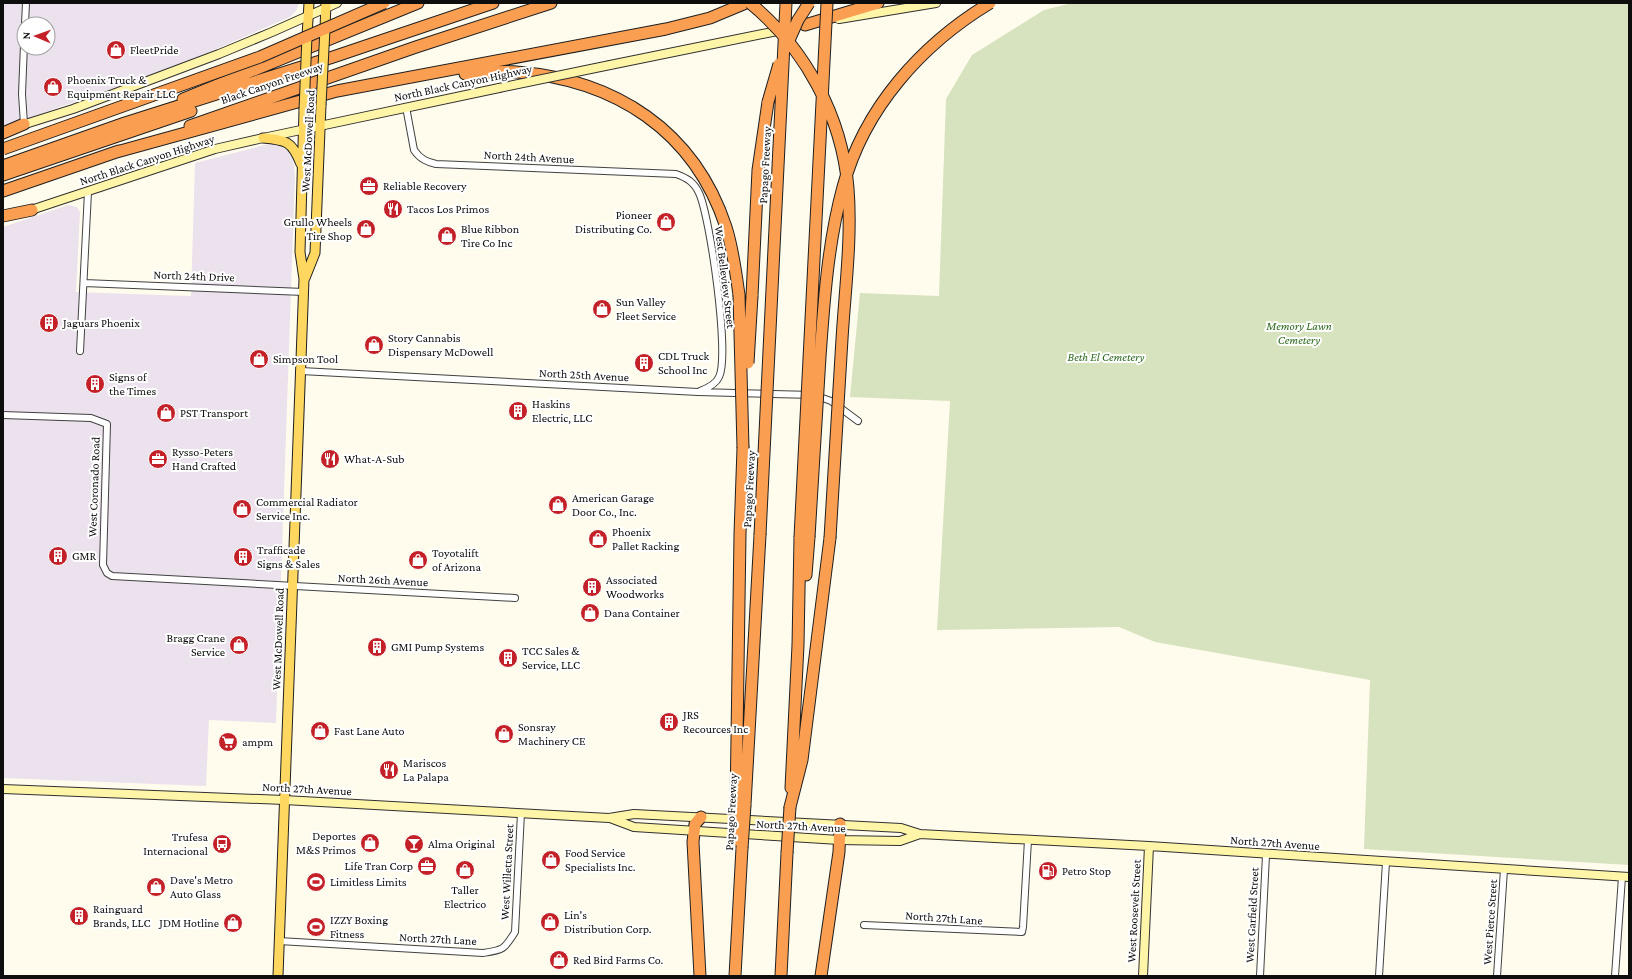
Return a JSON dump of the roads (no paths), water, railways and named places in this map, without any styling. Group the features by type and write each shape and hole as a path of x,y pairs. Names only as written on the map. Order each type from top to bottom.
{"highway":[{"path":"3,149 260,57 384,3"},
{"path":"125,124 418,3"},
{"name":"Black Canyon Freeway","path":"3,166 125,124 333,57 493,3"},
{"name":"Black Canyon Freeway","path":"3,191 401,52 551,3"},
{"path":"113,153 337,91 421,77 666,29 710,18 746,3"},
{"path":"750,3 761,12 785,38 801,58 820,88 832,117 842,151 848,188 847,260 830,538 802,760 790,807"},
{"name":"Papago Freeway","path":"735,972 741,805 760,535 786,3"},
{"path":"741,805 740,534 743,448 758,170 768,102 779,63 798,20 809,3"},
{"path":"781,976 804,537 827,3"},
{"path":"805,25 878,3"},
{"path":"804,537 827,271 834,225 849,167 872,118 886,97 908,70 942,36 990,3"},
{"path":"3,175 450,23 472,15 477,8"},
{"path":"421,77 515,72 551,76 586,85 620,99 649,117 671,136 689,156 705,180 718,206 727,228 734,261 739,295 743,448"},
{"path":"3,132 24,124"},
{"path":"3,216 32,210"},
{"path":"700,976 693,831 695,824 701,818"},
{"path":"821,976 840,824"}],"main road":[{"name":"West McDowell Road","path":"278,976 304,292 304,279 300,252 303,130 309,3"},
{"path":"24,124 73,109 219,54 308,16 326,5 337,3"},
{"name":"North Black Canyon Highway","path":"3,222 32,210 216,149 406,107 805,25 936,3"},
{"name":"West McDowell Road","path":"304,279 315,253 326,5"},
{"path":"263,138 277,139 289,143 295,150 302,167"},
{"name":"North 27th Avenue","path":"3,789 284,800 609,818 634,814 840,824 901,828 920,834 1149,846 1266,855 1625,877"},
{"name":"North 27th Avenue","path":"609,818 634,827 839,840 900,842 920,834"},
{"name":"West Roosevelt Street","path":"1143,976 1149,846"}],"street":[{"path":"25,16 26,3"},
{"path":"24,56 22,94 24,124"},
{"name":"North 24th Avenue","path":"406,107 414,150 418,156 436,164 676,174 691,180"},
{"name":"West Belleview Street","path":"691,180 699,192 708,222 717,280 724,357 719,377 714,384 698,392"},
{"path":"80,351 88,192"},
{"name":"North 24th Drive","path":"84,283 304,292"},
{"name":"North 25th Avenue","path":"301,371 698,392 814,395 831,401 858,421"},
{"name":"West Coronado Road","path":"3,415 91,418 107,424 103,565 107,573"},
{"name":"North 26th Avenue","path":"107,573 112,576 515,598"},
{"name":"West Willetta Street","path":"500,950 509,942 515,932 521,813"},
{"name":"North 27th Lane","path":"864,925 1022,932 1028,840"},
{"name":"West Garfield Street","path":"1260,976 1266,855"},
{"path":"1379,976 1386,862"},
{"name":"West Pierce Street","path":"1497,976 1504,869"},
{"path":"1615,976 1625,877"},
{"name":"North 27th Lane","path":"279,941 483,953 500,950"}],"place":[{"name":"FleetPride","path":"116,50"},
{"name":"Phoenix Truck & Equipment Repair LLC","path":"53,87"},
{"name":"Reliable Recovery","path":"369,186"},
{"name":"Tacos Los Primos","path":"393,209"},
{"name":"Pioneer Distributing Co.","path":"666,222"},
{"name":"Grullo Wheels Tire Shop","path":"366,229"},
{"name":"Blue Ribbon Tire Co Inc","path":"447,236"},
{"name":"Sun Valley Fleet Service","path":"602,309"},
{"name":"Jaguars Phoenix","path":"49,323"},
{"name":"Story Cannabis Dispensary McDowell","path":"374,345"},
{"name":"Simpson Tool","path":"259,359"},
{"name":"CDL Truck School Inc","path":"644,363"},
{"name":"Signs of the Times","path":"95,384"},
{"name":"Haskins Electric, LLC","path":"518,411"},
{"name":"PST Transport","path":"166,413"},
{"name":"Rysso-Peters Hand Crafted","path":"158,459"},
{"name":"What-A-Sub","path":"330,459"},
{"name":"American Garage Door Co., Inc.","path":"558,505"},
{"name":"Commercial Radiator Service Inc.","path":"242,509"},
{"name":"Phoenix Pallet Racking","path":"598,539"},
{"name":"GMR","path":"58,556"},
{"name":"Trafficade Signs & Sales","path":"243,557"},
{"name":"Toyotalift of Arizona","path":"418,560"},
{"name":"Associated Woodworks","path":"592,587"},
{"name":"Dana Container","path":"590,613"},
{"name":"Bragg Crane Service","path":"239,645"},
{"name":"GMI Pump Systems","path":"377,647"},
{"name":"TCC Sales & Service, LLC","path":"508,658"},
{"name":"JRS Recources Inc","path":"669,722"},
{"name":"Fast Lane Auto","path":"320,731"},
{"name":"Sonsray Machinery CE","path":"504,734"},
{"name":"ampm","path":"228,742"},
{"name":"Mariscos La Palapa","path":"389,770"},
{"name":"Deportes M&S Primos","path":"370,843"},
{"name":"Trufesa Internacional","path":"222,844"},
{"name":"Alma Original","path":"414,844"},
{"name":"Food Service Specialists Inc.","path":"551,860"},
{"name":"Life Tran Corp","path":"427,866"},
{"name":"Taller Electrico","path":"465,870"},
{"name":"Petro Stop","path":"1048,871"},
{"name":"Limitless Limits","path":"316,882"},
{"name":"Dave's Metro Auto Glass","path":"156,887"},
{"name":"Rainguard Brands, LLC","path":"79,916"},
{"name":"Lin's Distribution Corp.","path":"550,922"},
{"name":"JDM Hotline","path":"233,923"},
{"name":"IZZY Boxing Fitness","path":"316,927"},
{"name":"Red Bird Farms Co.","path":"559,960"}],"park label":[{"name":"Memory Lawn Cemetery","path":"1299,333"},
{"name":"Beth El Cemetery","path":"1106,357"}]}
